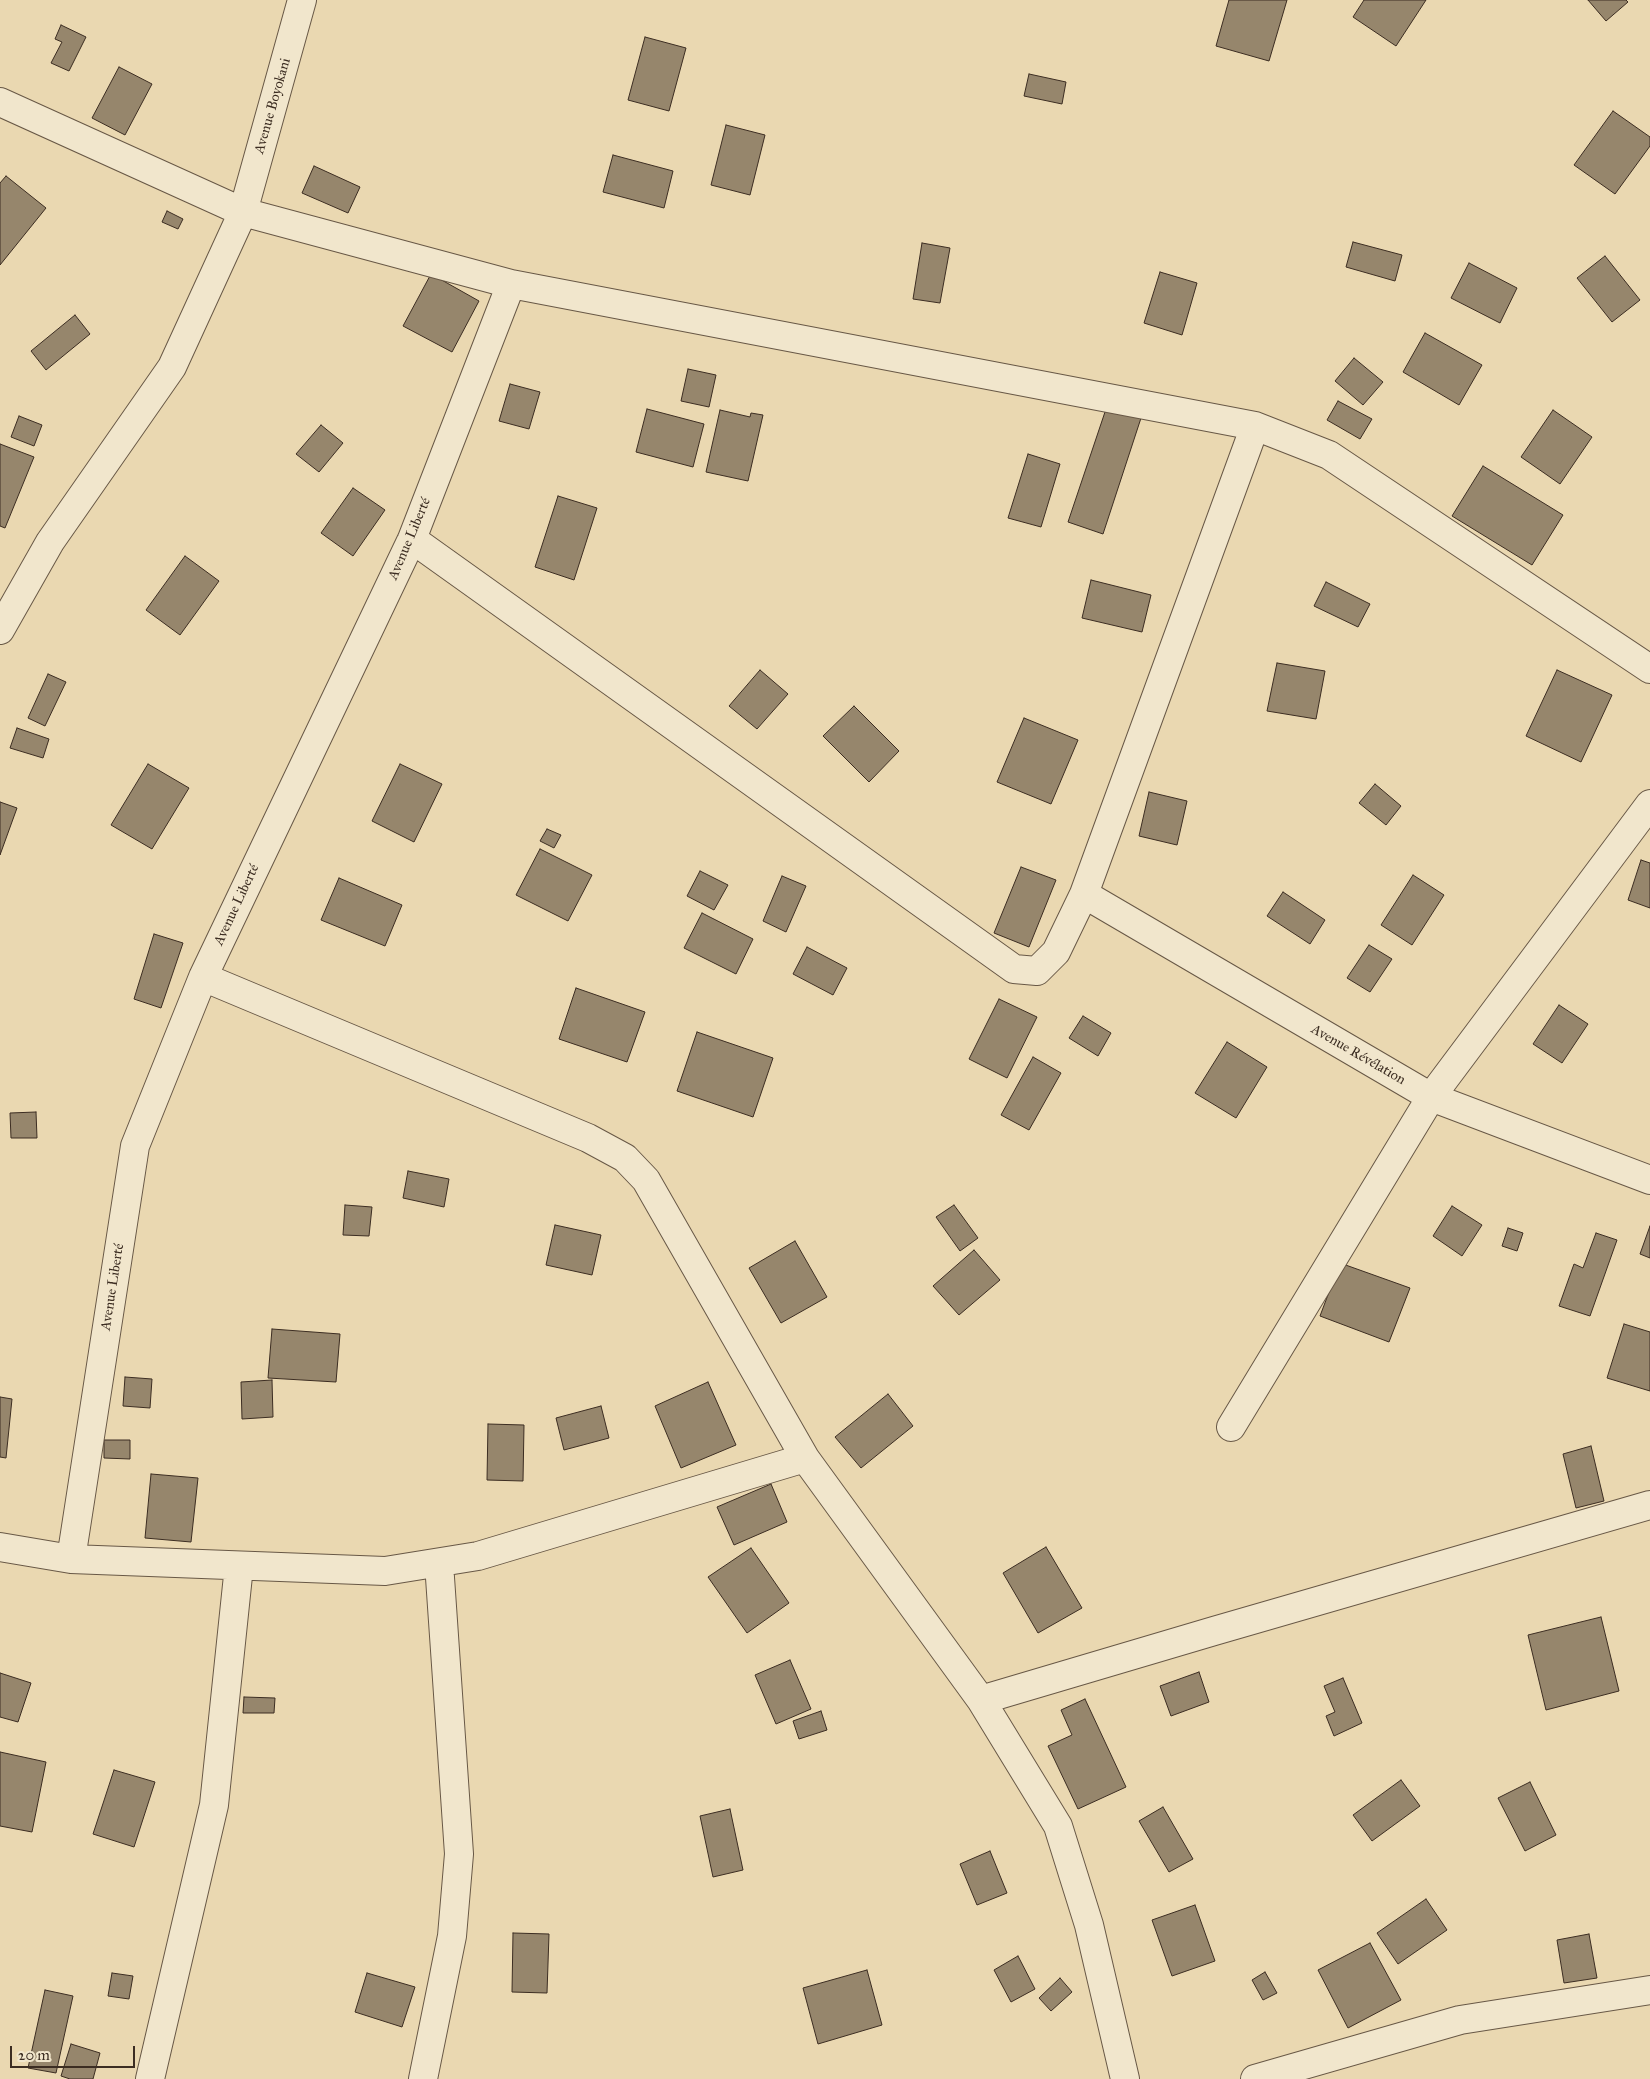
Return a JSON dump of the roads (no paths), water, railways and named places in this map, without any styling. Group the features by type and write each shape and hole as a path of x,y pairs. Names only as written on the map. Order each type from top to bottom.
{"street":[{"name":"Avenue Boyokani","path":"0,630 50,542 172,367 244,212 302,0"},
{"path":"0,102 244,212 511,284 1254,426 1329,455 1650,669"},
{"name":"Avenue Liberté","path":"71,1559 135,1146 203,978 412,538 511,284"},
{"path":"412,538 1014,969 1037,971 1056,952 1084,894 1254,426"},
{"path":"1231,1427 1431,1097 1650,804"},
{"name":"Avenue Révélation","path":"1084,894 1431,1097 1650,1180"},
{"path":"203,978 588,1138 626,1158 646,1180 805,1458 982,1700 1058,1826 1089,1925 1125,2079"},
{"path":"0,1547 71,1559 385,1571 478,1556 805,1458"},
{"path":"982,1700 1214,1630 1650,1505"},
{"path":"423,2079 452,1936 459,1854 439,1562"},
{"path":"150,2079 214,1805 239,1566"},
{"path":"1255,2079 1460,2020 1650,1990"}]}
